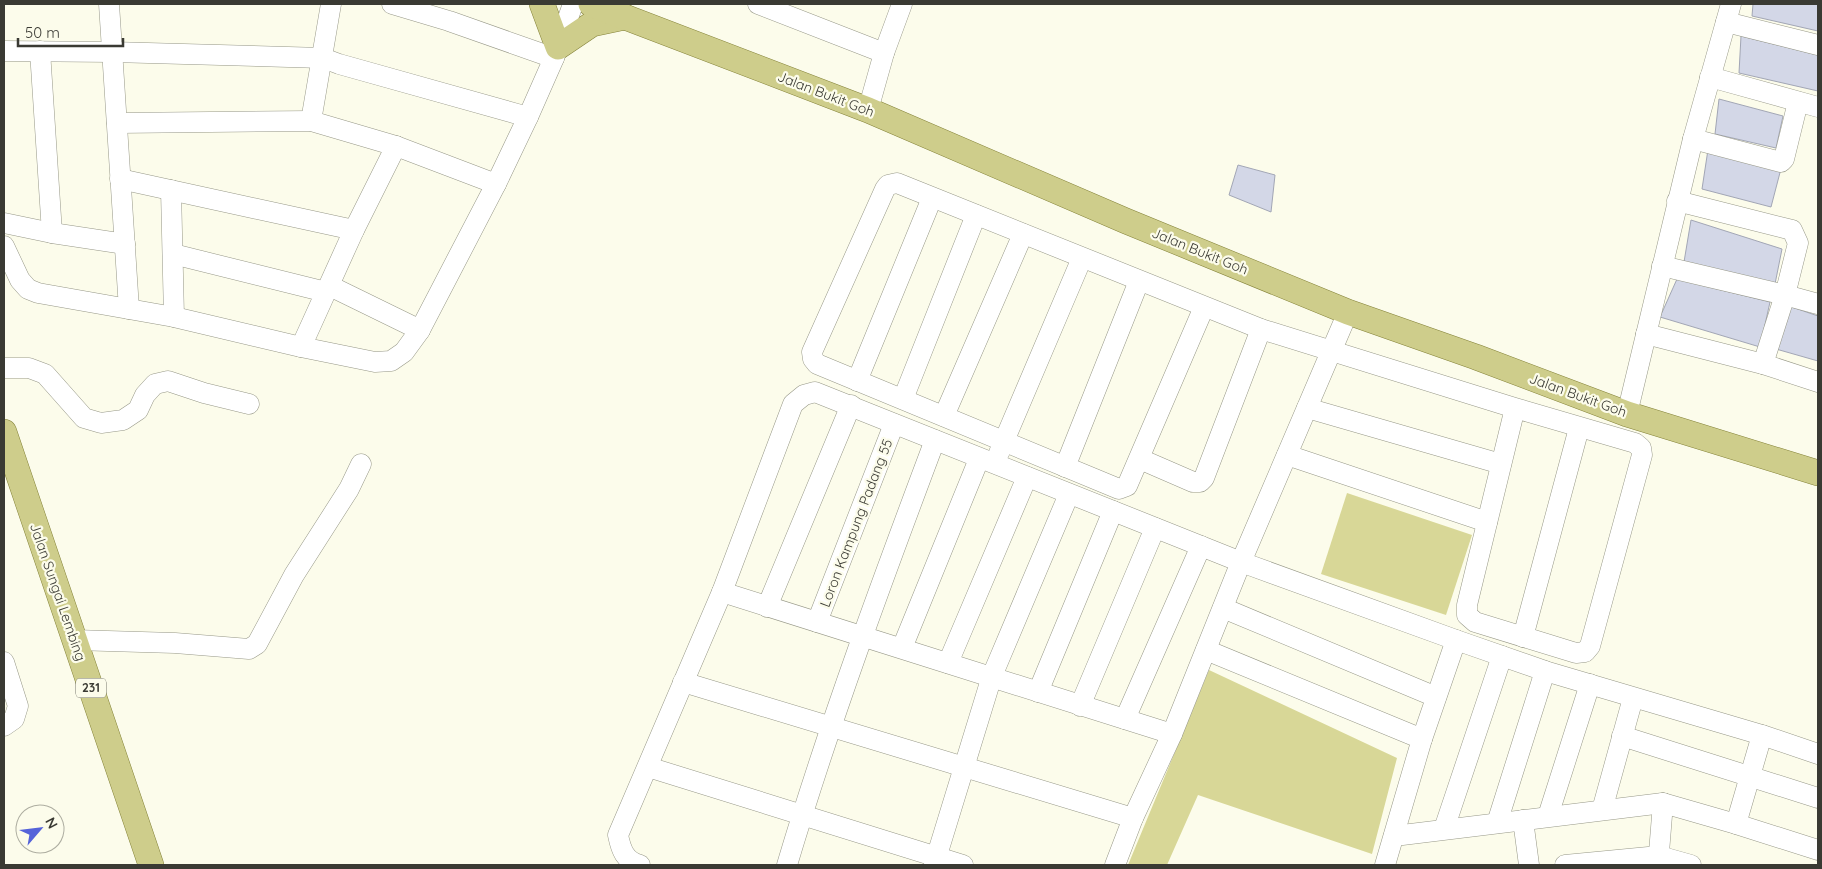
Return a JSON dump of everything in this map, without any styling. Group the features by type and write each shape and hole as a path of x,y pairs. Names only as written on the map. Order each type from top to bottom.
{"main road":[{"path":"542,4 556,53 592,24 625,17"},
{"name":"Jalan Bukit Goh","path":"591,4 868,110 1135,225 1348,312 1476,357 1627,414 1818,473"},
{"name":"Jalan Sungai Lembing","path":"4,432 151,865"}],"street":[{"path":"109,4 129,310"},
{"path":"311,121 331,4"},
{"path":"392,4 556,53"},
{"path":"4,246 20,280 28,289 38,293 129,310 174,316 301,347 375,362 391,361 404,352 420,330 496,184 556,53 573,4"},
{"path":"758,4 884,53"},
{"path":"868,110 884,53 902,4"},
{"path":"1627,414 1677,201 1728,13 1818,46"},
{"path":"4,51 323,58 528,116"},
{"path":"40,51 52,233"},
{"path":"1710,77 1818,107"},
{"path":"1693,139 1781,162 1784,159 1798,102"},
{"path":"116,123 311,121 396,146 496,184"},
{"path":"301,347 354,230 396,146"},
{"path":"120,179 354,230"},
{"path":"1204,306 1140,459 1127,486 1119,489 817,364 813,359 812,352 885,189 888,185 897,183 932,198 1139,281 1204,306 1261,329 1580,428 1635,443 1641,448 1642,455 1590,646 1585,652 1576,654 1474,622 1468,615 1467,605 1515,408"},
{"path":"171,190 174,316"},
{"path":"857,381 932,198"},
{"path":"1677,201 1792,230 1796,236 1798,243 1785,295 1763,364"},
{"path":"903,399 976,215"},
{"path":"4,223 52,233 126,244"},
{"path":"944,416 1023,234"},
{"path":"173,254 328,289 420,330"},
{"path":"902,648 986,461 1004,443 1082,258"},
{"path":"1662,266 1818,304"},
{"path":"1065,467 1139,281"},
{"path":"1115,865 1133,818 1172,734 1241,562 1348,312"},
{"path":"1140,459 1193,482 1200,482 1204,478 1261,329"},
{"path":"1646,334 1763,364 1818,382"},
{"path":"4,368 29,368 45,374 84,418 101,424 123,420 138,410 145,394 155,384 168,381 249,404"},
{"path":"640,865 632,863 622,851 618,835 722,592 793,404 804,395 816,392 1241,562 1456,640 1545,671 1762,735 1818,754"},
{"path":"767,606 851,405"},
{"path":"1307,408 1501,464"},
{"name":"Loron Kampung Padang 55","path":"817,622 894,424"},
{"path":"1523,637 1580,428"},
{"path":"787,865 861,636 935,440"},
{"path":"1287,455 1487,522"},
{"path":"74,640 174,643 249,649 253,647 257,644 294,575 349,489 361,464"},
{"path":"948,663 1027,477"},
{"path":"935,861 992,676 1069,494"},
{"path":"1038,692 1113,510"},
{"path":"1080,706 1154,528"},
{"path":"1125,719 1201,546"},
{"path":"722,592 1172,734"},
{"path":"1224,608 1436,697"},
{"path":"1385,865 1422,738 1456,640"},
{"path":"1206,650 1422,738"},
{"path":"1444,829 1502,656"},
{"path":"4,662 18,706 14,720 4,726"},
{"path":"1497,824 1545,671"},
{"path":"683,682 831,725 1133,818"},
{"path":"1548,816 1590,684"},
{"path":"1602,810 1633,698"},
{"path":"1736,824 1762,735"},
{"path":"1622,736 1818,798"},
{"path":"648,767 802,814 935,861 963,865"},
{"path":"1394,836 1663,803 1818,850"},
{"path":"1658,860 1663,803"},
{"path":"1523,820 1529,865"},
{"path":"1565,865 1658,860 1691,865"}],"shaded area":[{"path":"1347,493 1472,535 1446,615 1321,574"},
{"path":"1209,670 1397,758 1372,854 1198,795 1167,865 1128,865"}],"building":[{"path":"1753,4 1818,4 1818,31 1752,16"},
{"path":"1741,36 1818,55 1818,91 1739,73"},
{"path":"1719,99 1783,116 1776,148 1715,134"},
{"path":"1709,143 1783,161 1771,207 1702,189"},
{"path":"1238,165 1275,175 1271,212 1229,195"},
{"path":"1691,220 1782,249 1775,284 1684,262"},
{"path":"1677,279 1770,302 1760,347 1660,317"},
{"path":"1789,306 1818,316 1818,361 1776,349"}]}
